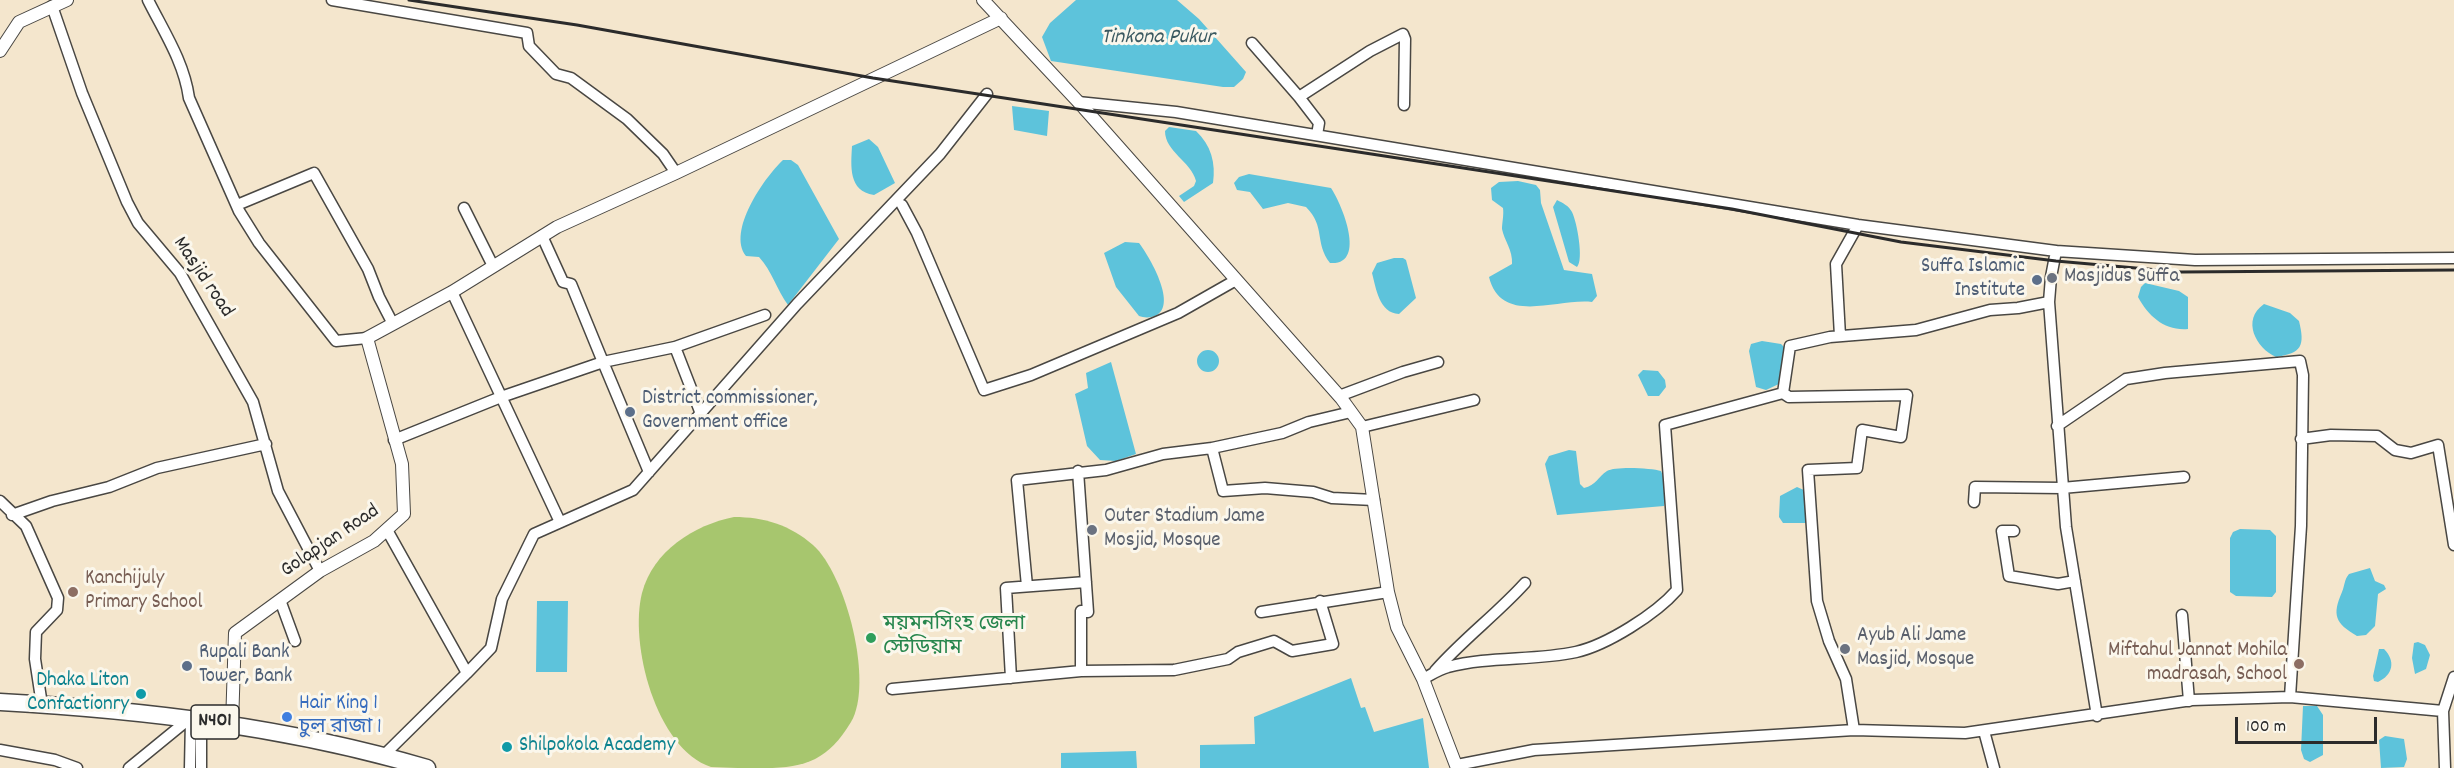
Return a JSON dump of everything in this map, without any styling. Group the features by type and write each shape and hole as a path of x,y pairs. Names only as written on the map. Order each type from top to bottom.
{"highway":[{"name":"N401","path":"0,702 232,724 384,755 427,768"}],"street":[{"path":"0,51 19,22 67,0"},
{"path":"148,0 171,42 186,80 189,98 237,205 259,243 336,341 367,338 452,292 542,236 1001,18"},
{"path":"332,0 527,33 529,46 556,74 571,78 627,119 663,154 676,173"},
{"path":"983,0 1078,102 1340,396 1362,427 1388,592 1397,627 1428,676 1457,766 1534,750 1854,730 1965,733 2097,716 2189,701 2290,697 2443,711"},
{"name":"Masjid road","path":"52,6 82,93 127,202 138,223 180,273 253,402 278,491 320,571"},
{"path":"1299,97 1370,51 1403,34 1405,39 1404,105"},
{"path":"1252,43 1319,123 1317,135"},
{"path":"384,755 491,648 502,598 534,534 633,490 797,304 940,154 987,94"},
{"path":"1078,102 1176,112 1858,225 2056,251 2196,260 2454,258"},
{"path":"237,205 314,172 368,269 393,324"},
{"path":"902,205 917,233 983,388 986,390 1031,375 1178,313 1236,280"},
{"path":"464,208 493,266"},
{"path":"1840,336 1836,264 1858,225"},
{"path":"542,236 563,282 571,284 649,472"},
{"path":"2056,251 2049,302 2062,488 2097,716"},
{"path":"452,292 560,522"},
{"path":"1783,393 1790,346 1840,336 1916,330 1990,310 2049,302"},
{"path":"394,440 501,397 603,362 675,347 765,315"},
{"name":"Golapjan Road","path":"232,724 235,633 320,571 374,541 404,514 402,464 367,338"},
{"path":"675,347 701,414"},
{"path":"2057,426 2126,379 2164,373 2300,361 2303,375 2301,526 2290,697"},
{"path":"1340,396 1402,372 1438,362"},
{"path":"1428,676 1447,667 1577,652 1603,641 1654,612 1677,590 1665,425 1783,393 1789,397 1907,395 1901,437 1862,430 1857,468 1808,470 1817,601 1829,641 1846,679 1854,730"},
{"path":"1362,427 1474,400"},
{"path":"1028,586 1017,480 1078,471 1106,470 1163,454 1212,448 1282,433 1309,422 1351,412"},
{"path":"2301,439 2331,435 2377,436 2395,450 2411,453 2438,445 2454,545"},
{"path":"12,515 52,501 109,487 157,468 266,444"},
{"path":"1212,448 1223,491 1265,488 1374,500"},
{"path":"1078,471 1088,612 1081,611 1081,671"},
{"path":"1974,502 1975,487 2062,488 2184,477"},
{"path":"0,501 26,526 58,597 57,610 38,627 36,632 35,659 42,705"},
{"path":"387,530 467,673"},
{"path":"2014,531 2002,531 2009,576 2058,584 2075,581"},
{"path":"1011,678 1006,588 1086,582"},
{"path":"1428,676 1500,607 1512,600 1525,583"},
{"path":"1261,612 1388,592"},
{"path":"280,600 295,641"},
{"path":"892,689 1081,671 1174,670 1228,658 1238,652 1274,641 1292,651 1334,644 1320,601"},
{"path":"2182,615 2189,701"},
{"path":"2445,768 2443,711 2454,676"},
{"path":"193,720 196,749 201,768"},
{"path":"129,768 193,720"},
{"path":"1984,731 1994,768"},
{"path":"190,768 196,749"},
{"path":"0,750 55,760 77,768"}],"green space":[{"path":"734,517 756,519 786,527 813,545 825,559 836,579 846,603 853,630 858,657 859,682 857,704 851,722 843,735 825,753 793,766 780,768 711,767 692,756 675,739 662,717 651,692 644,666 639,614 647,578 665,553 677,542 704,526"}],"water":[{"name":"Tinkona Pukur","path":"1076,0 1177,0 1199,19 1246,72 1243,79 1234,87 1223,87 1051,61 1042,37 1050,23"},
{"path":"1012,106 1049,111 1047,136 1014,130"},
{"path":"1169,127 1196,131 1209,148 1213,161 1213,183 1184,202 1179,196 1194,186 1196,181 1189,168 1169,145 1165,131"},
{"path":"869,139 878,147 895,183 874,195 859,188 855,183 852,169 852,146"},
{"path":"783,160 791,160 798,165 839,239 788,305 764,262 759,257 746,256 741,245 744,219 750,205"},
{"path":"1249,174 1331,188 1346,220 1350,245 1347,255 1341,261 1330,263 1322,248 1316,221 1306,207 1288,203 1263,209 1250,192 1237,190 1234,183 1239,177"},
{"path":"1518,181 1536,185 1540,190 1541,203 1564,270 1592,274 1597,296 1592,302 1518,305 1505,301 1495,292 1489,277 1512,264 1512,259 1502,229 1503,208 1492,200 1491,188 1499,182"},
{"path":"1557,200 1569,208 1574,217 1580,249 1577,267 1569,262 1553,207"},
{"path":"1125,242 1139,243 1159,279 1164,301 1162,309 1155,316 1139,316 1116,287 1104,253"},
{"path":"1394,258 1406,260 1416,298 1399,314 1392,313 1383,305 1372,273 1377,263"},
{"path":"2145,283 2179,291 2188,297 2188,329 2165,325 2147,311 2138,297"},
{"path":"2264,304 2290,313 2299,321 2302,337 2300,347 2291,353 2276,357 2262,347 2252,325 2257,311"},
{"path":"1762,341 1781,344 1785,348 1781,383 1766,390 1756,387 1749,351 1751,344"},
{"path":"1208,350 1216,353 1219,361 1216,369 1208,372 1200,369 1197,361 1200,353"},
{"path":"1111,362 1136,454 1116,461 1100,460 1087,446 1075,394 1088,388 1086,373"},
{"path":"1643,370 1658,371 1665,380 1666,387 1659,396 1648,396 1638,375"},
{"path":"1569,450 1576,451 1580,484 1584,488 1611,469 1634,468 1661,471 1666,484 1664,506 1557,515 1545,464 1549,456"},
{"path":"1797,487 1806,491 1808,523 1783,523 1779,517 1780,496"},
{"path":"2240,529 2270,530 2276,536 2276,592 2272,597 2236,596 2230,592 2230,538 2233,532"},
{"path":"2370,568 2375,581 2384,585 2386,589 2378,594 2375,626 2366,635 2357,636 2340,622 2337,607 2349,574"},
{"path":"537,601 568,601 567,672 536,672"},
{"path":"2414,643 2425,645 2430,655 2426,669 2415,674 2412,658"},
{"path":"2379,649 2384,649 2388,654 2391,667 2387,676 2378,682 2374,681 2373,676"},
{"path":"1351,678 1361,708 1365,707 1374,732 1423,718 1429,768 1200,768 1200,745 1255,744 1254,717"},
{"path":"2303,706 2317,706 2323,715 2323,755 2310,762 2304,759 2301,750"},
{"path":"2385,736 2404,739 2407,759 2404,767 2381,768 2379,740"},
{"path":"1136,751 1137,768 1061,768 1061,753"}],"railway":[{"path":"409,0 577,25 873,78 1732,209 1901,242 2056,261 2181,272 2454,270"}],"place":[{"name":"Masjidus Suffa","path":"2052,278"},
{"name":"Suffa Islamic Institute","path":"2037,280"},
{"name":"District commissioner, Government office","path":"630,412"},
{"name":"Outer Stadium Jame Mosjid, Mosque","path":"1092,530"},
{"name":"Kanchijuly Primary School","path":"73,592"},
{"name":"ময়মনসিংহ জেলা স্টেডিয়াম","path":"871,638"},
{"name":"Ayub Ali Jame Masjid, Mosque","path":"1845,649"},
{"name":"Miftahul Jannat Mohila madrasah, School","path":"2299,664"},
{"name":"Rupali Bank Tower, Bank","path":"187,666"},
{"name":"Dhaka Liton Confactionry","path":"141,694"},
{"name":"Hair King 1 চুল রাজা 1","path":"287,717"},
{"name":"Shilpokola Academy","path":"507,747"}]}
